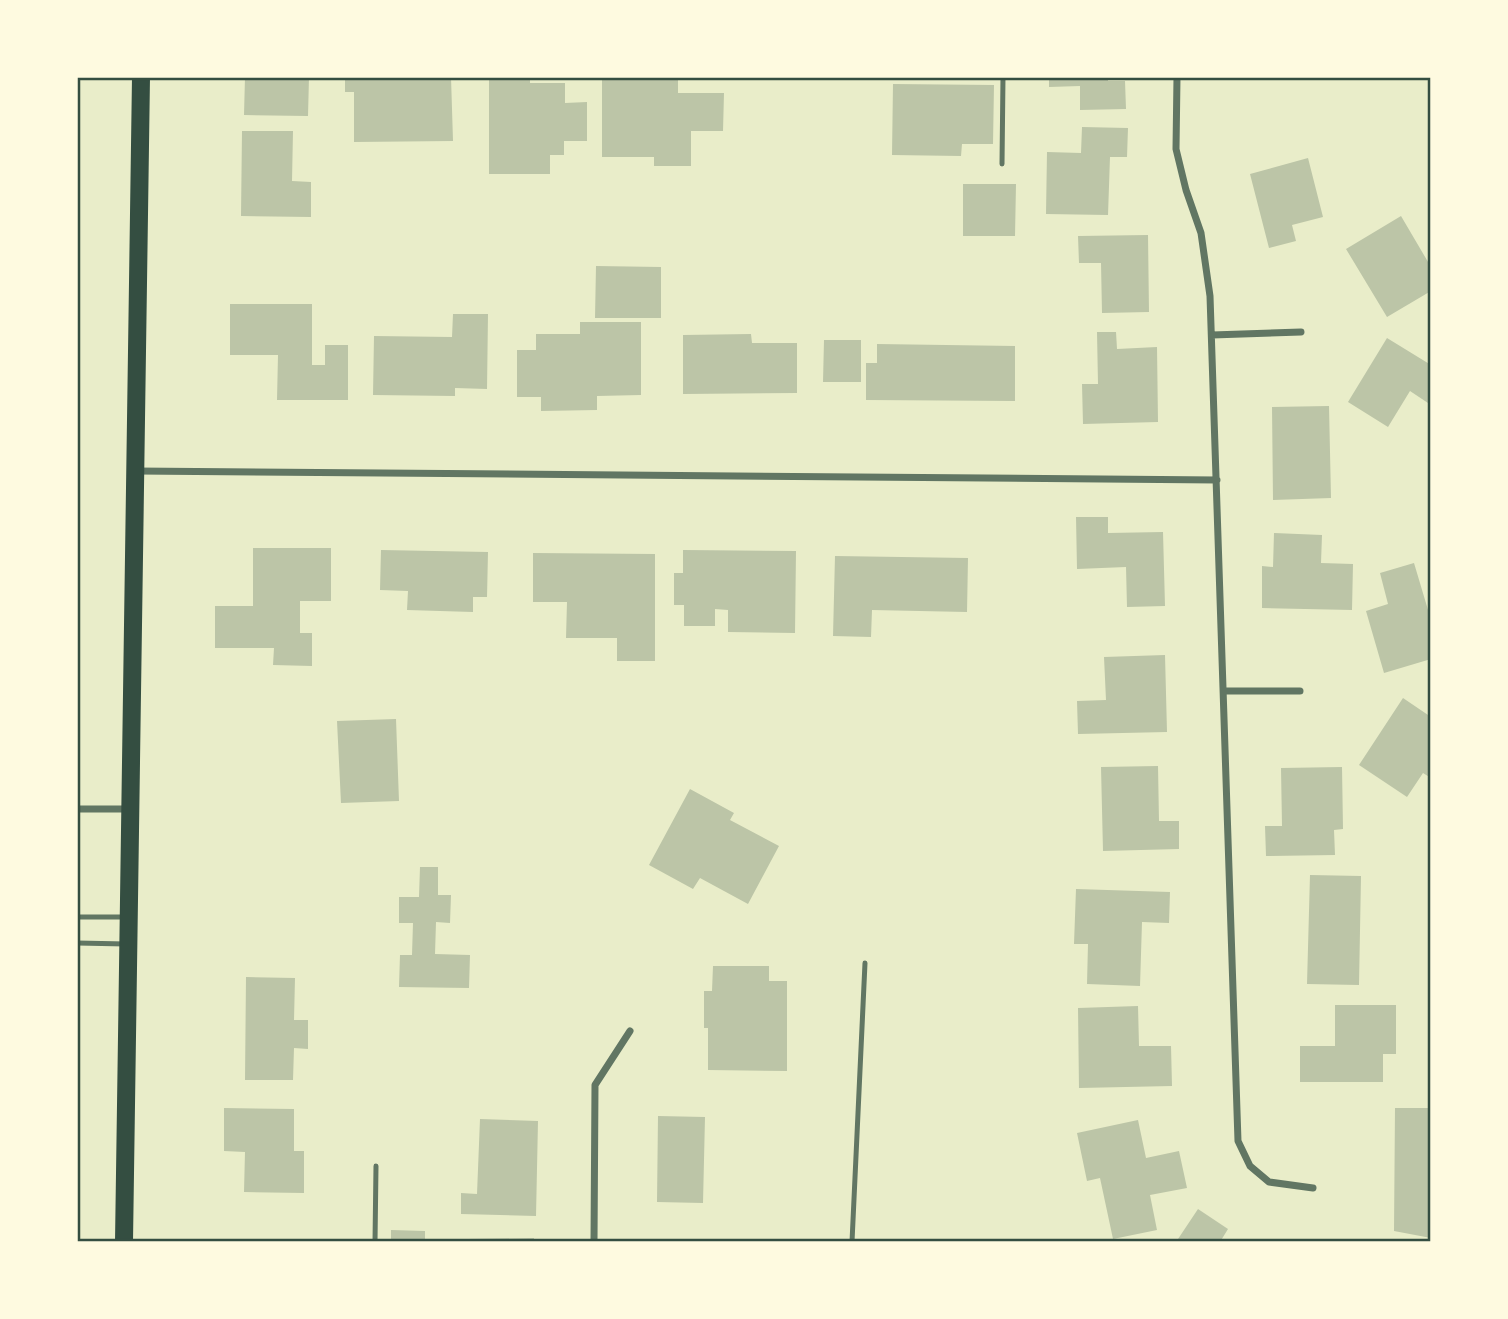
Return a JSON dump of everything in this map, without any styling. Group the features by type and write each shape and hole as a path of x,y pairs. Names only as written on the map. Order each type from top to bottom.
{"main road":[{"path":"124,1242 141,77"}],"street":[{"path":"1177,77 1176,149 1186,190 1201,233 1210,296 1238,1141 1250,1166 1269,1182 1313,1188"},
{"path":"1212,335 1301,332"},
{"path":"135,471 1217,480"},
{"path":"1224,691 1300,691"},
{"path":"77,809 130,809"},
{"path":"594,1242 595,1085 630,1031"}],"lane":[{"path":"1002,164 1003,77"},
{"path":"77,916 129,916"},
{"path":"77,943 128,944"},
{"path":"852,1242 865,963"},
{"path":"375,1242 376,1166"}],"building":[{"path":"245,77 309,77 308,116 244,115"},
{"path":"345,77 451,77 453,141 354,142 354,92 345,92"},
{"path":"602,77 678,78 678,93 724,93 723,131 691,131 691,166 654,166 654,157 602,157"},
{"path":"1049,77 1108,77 1108,81 1125,81 1126,109 1080,110 1080,86 1049,87"},
{"path":"489,80 565,83 565,103 587,102 587,141 564,141 564,155 550,155 550,174 489,174"},
{"path":"893,84 994,85 993,144 962,144 961,156 892,155"},
{"path":"1082,127 1128,128 1127,157 1110,157 1108,215 1046,214 1047,152 1081,153"},
{"path":"242,131 293,131 292,181 311,182 311,217 241,216"},
{"path":"1308,158 1323,217 1292,225 1296,241 1269,248 1250,174"},
{"path":"963,184 1016,184 1015,236 963,236"},
{"path":"1401,216 1431,267 1431,291 1387,317 1346,249"},
{"path":"1148,235 1149,312 1102,313 1101,263 1079,263 1078,236"},
{"path":"596,266 661,267 661,318 595,318"},
{"path":"230,304 312,304 312,365 325,365 325,345 348,345 348,400 277,400 278,355 230,355"},
{"path":"453,314 488,314 487,389 455,388 455,396 373,395 374,336 452,337"},
{"path":"580,322 641,322 641,395 597,396 597,410 541,411 541,397 517,397 517,350 536,350 536,334 580,334"},
{"path":"1097,332 1116,332 1117,349 1157,347 1158,422 1083,424 1082,384 1098,384"},
{"path":"751,334 752,343 797,343 797,393 683,394 683,335"},
{"path":"1387,338 1431,365 1431,405 1410,391 1388,427 1348,402"},
{"path":"824,340 861,340 861,382 823,382"},
{"path":"877,344 1015,346 1015,401 866,400 866,363 877,363"},
{"path":"1329,406 1331,498 1273,500 1272,407"},
{"path":"1076,517 1108,517 1108,533 1163,532 1165,606 1127,607 1126,567 1077,569"},
{"path":"1274,533 1322,535 1321,563 1353,564 1352,610 1262,608 1262,566 1273,567"},
{"path":"253,548 331,548 331,601 300,601 300,633 312,633 312,666 273,665 274,648 215,648 215,606 253,606"},
{"path":"381,550 488,552 487,597 473,597 473,612 407,610 408,591 380,590"},
{"path":"683,550 796,551 795,633 728,632 728,610 715,609 715,626 684,626 684,605 674,605 674,573 683,573"},
{"path":"533,553 655,554 655,661 617,661 617,638 566,638 567,602 533,602"},
{"path":"835,556 968,558 967,612 872,610 871,637 833,636"},
{"path":"1414,563 1431,620 1431,659 1384,673 1366,611 1388,604 1380,573"},
{"path":"1165,655 1167,732 1078,734 1077,701 1106,700 1104,657"},
{"path":"1403,698 1431,717 1431,778 1423,773 1407,797 1359,765"},
{"path":"396,719 399,801 341,803 337,721"},
{"path":"1158,766 1159,821 1179,821 1179,849 1103,851 1101,767"},
{"path":"1342,767 1343,829 1334,830 1335,855 1266,856 1265,826 1282,826 1281,768"},
{"path":"690,789 734,813 730,820 779,846 748,904 700,878 693,889 649,865"},
{"path":"420,867 438,867 438,895 451,895 450,923 436,922 435,954 470,955 469,988 399,987 400,955 412,955 413,923 399,923 399,897 419,897"},
{"path":"1310,875 1361,876 1359,985 1307,984"},
{"path":"1076,889 1170,892 1169,923 1142,922 1140,986 1087,984 1088,944 1074,944"},
{"path":"713,966 769,966 769,981 787,981 787,1071 708,1070 708,1028 704,1028 704,991 712,991"},
{"path":"246,977 295,978 294,1020 308,1020 308,1049 294,1048 293,1080 245,1080"},
{"path":"1335,1005 1396,1005 1396,1054 1383,1054 1383,1082 1300,1082 1300,1046 1335,1046"},
{"path":"1138,1006 1139,1046 1171,1046 1172,1086 1079,1088 1078,1008"},
{"path":"224,1108 294,1109 294,1151 304,1151 304,1193 244,1192 245,1152 224,1151"},
{"path":"1395,1108 1431,1108 1431,1238 1394,1231"},
{"path":"658,1116 705,1117 703,1203 657,1202"},
{"path":"480,1119 538,1121 536,1216 461,1214 461,1193 477,1194"},
{"path":"1138,1120 1146,1158 1179,1151 1187,1188 1150,1195 1157,1230 1113,1239 1100,1178 1087,1181 1077,1133"},
{"path":"1198,1209 1228,1229 1220,1242 1176,1242"},
{"path":"391,1230 425,1231 425,1242 391,1242"},
{"path":"534,1238 534,1242 467,1242 467,1239"}]}
